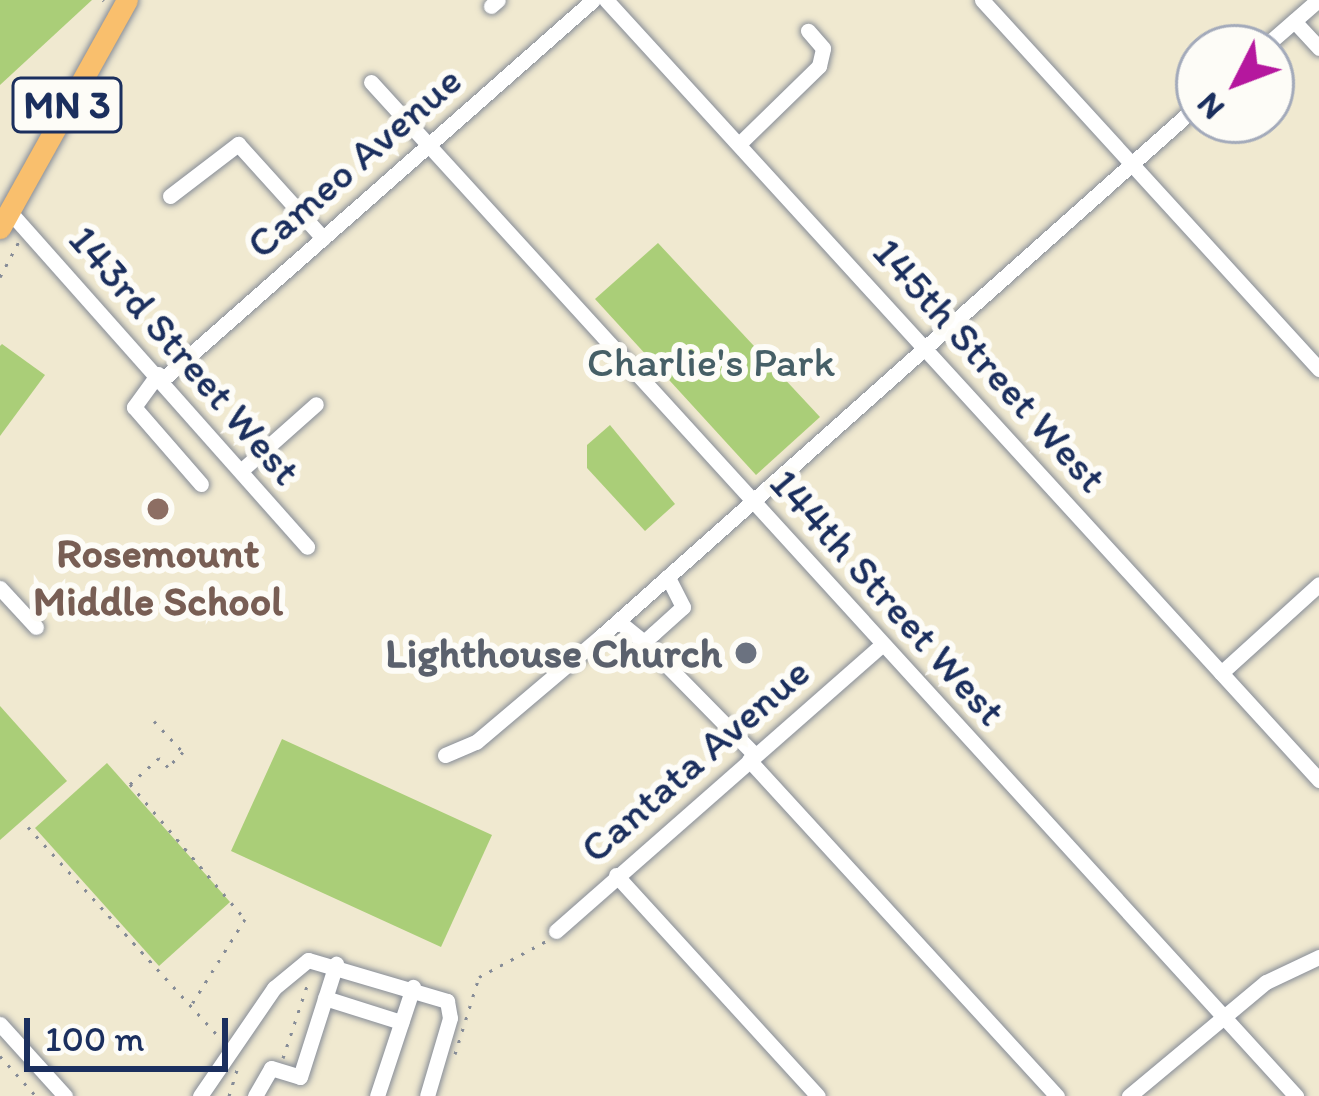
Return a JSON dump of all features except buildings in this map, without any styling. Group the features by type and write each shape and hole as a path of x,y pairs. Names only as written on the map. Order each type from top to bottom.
{"main road":[{"name":"MN 3","path":"11,222 127,0"}],"street":[{"name":"Cameo Avenue","path":"160,376 593,0"},
{"name":"145th Street West","path":"606,0 1319,780"},
{"path":"982,0 1319,369"},
{"path":"1291,24 1318,0"},
{"path":"1294,21 1319,48"},
{"path":"739,143 820,66 824,48 808,31"},
{"name":"144th Street West","path":"370,82 1296,1096"},
{"path":"445,755 476,742 619,621 1175,125"},
{"path":"170,196 238,144 323,238"},
{"name":"143rd Street West","path":"11,222 244,468 252,487 307,547"},
{"path":"160,376 134,407 201,484"},
{"path":"244,468 316,404"},
{"path":"644,642 683,607 668,578"},
{"path":"1220,673 1319,584"},
{"path":"0,588 36,627"},
{"path":"619,621 752,757 1057,1096"},
{"name":"Cantata Avenue","path":"556,931 882,645"},
{"path":"616,875 818,1096"},
{"path":"1129,1096 1266,982 1319,957"},
{"path":"200,1096 292,969 308,960 336,964 447,1001 451,1018 427,1096"},
{"path":"255,1096 272,1068 300,1077 336,964"},
{"path":"377,1096 412,988"},
{"path":"325,998 401,1022"},
{"path":"0,1024 65,1096"}],"path":[{"path":"0,277 11,222"},
{"path":"154,721 183,752 168,766 159,758 130,784 245,919 190,1007"},
{"path":"28,827 223,1041"},
{"path":"467,1018 479,977 522,961 556,931"},
{"path":"273,1060 282,1062 309,980"},
{"path":"0,1056 36,1096"},
{"path":"229,1096 238,1058 248,1068"}],"green space":[{"path":"0,0 92,0 0,85"},
{"name":"Charlie's Park","path":"658,243 820,417 756,475 595,299"},
{"path":"0,346 45,375 0,436"},
{"path":"610,425 675,504 645,531 587,468 587,445"},
{"path":"0,706 67,781 0,840"},
{"path":"282,739 492,835 441,947 231,851"},
{"path":"107,763 230,902 159,966 35,828"}],"place":[{"name":"Rosemount Middle School","path":"158,509"},
{"name":"Lighthouse Church","path":"746,653"}]}
